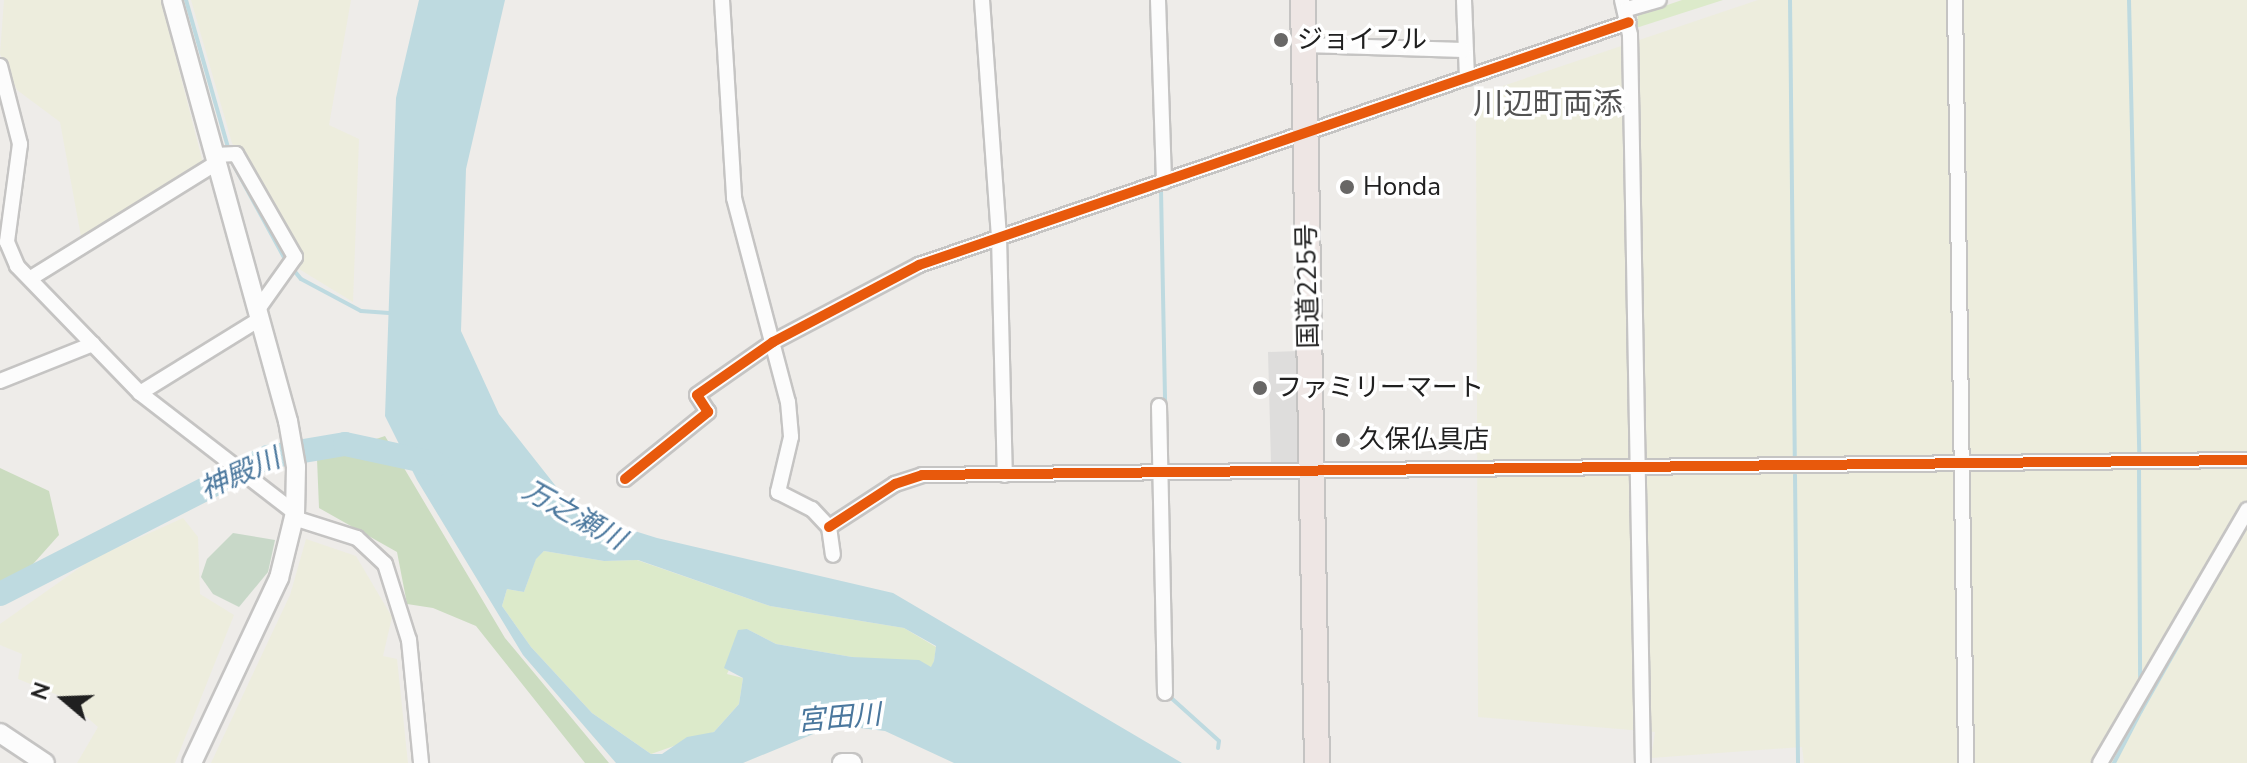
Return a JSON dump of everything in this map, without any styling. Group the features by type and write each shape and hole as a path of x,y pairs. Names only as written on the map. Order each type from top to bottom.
{"highway":[{"name":"国道225号","path":"1303,0 1317,763"}],"street":[{"path":"172,0 223,156 259,314 288,421 296,467 295,516 272,597 192,763"},
{"path":"722,0 734,198 773,342 791,437 778,492 812,509 829,527 833,555"},
{"path":"982,0 999,236 1005,475"},
{"path":"1158,0 1164,182"},
{"path":"1464,0 1467,78"},
{"path":"625,479 708,412 697,395 773,342 919,265 1467,78 1659,0"},
{"path":"1955,0 1966,763"},
{"path":"1626,11 1639,468 1643,763"},
{"path":"1304,45 1464,50"},
{"path":"0,66 20,144 7,242 17,266 140,393 295,516 357,538 385,564 409,640 421,763"},
{"path":"140,393 259,314 295,257 223,156"},
{"path":"31,278 223,156"},
{"path":"0,381 93,344"},
{"path":"1159,406 1165,474 1165,693"},
{"path":"829,527 895,484 922,475 1165,474 1311,468 1639,468 2247,460"},
{"path":"2100,763 2241,533 2247,510"},
{"path":"0,733 45,763"},
{"path":"842,763 852,763"}],"green space":[{"path":"4,0 161,0 203,163 82,242 60,122 17,90 0,54"},
{"path":"191,0 351,0 329,125 359,139 353,302 299,269 304,261 232,143"},
{"path":"1682,0 1723,0 1636,28 1638,15"},
{"path":"1758,0 2247,0 2247,763 1804,763 1802,747 1651,758 1655,732 1478,717 1476,95"},
{"path":"385,436 505,638 609,763 585,763 476,626 433,608 407,604 397,552 319,508 317,459"},
{"path":"0,468 49,491 59,535 0,601"},
{"path":"183,518 198,537 200,594 234,615 175,763 77,763 98,727 65,698 18,679 22,654 0,645 0,624 92,559"},
{"path":"233,533 275,540 268,572 239,607 213,594 201,577 207,559"},
{"path":"306,539 356,556 392,617 383,656 397,659 408,763 211,763 290,595"},
{"path":"544,551 604,561 637,560 770,606 904,628 936,647 934,661 932,667 776,644 747,629 727,674 743,678 739,704 714,732 651,754 592,713 531,647 502,606 507,589 524,592 536,558"}],"shaded area":[{"path":"1299,351 1302,462 1271,463 1268,352"}],"water":[{"path":"419,0 505,0 466,169 461,331 499,414 577,513 657,538 893,593 1182,763 954,763 885,731 835,725 743,763 616,763 523,655 417,480 385,416 396,98","holes":["544,551 604,561 638,560 770,606 904,628 936,646 934,661 931,667 919,660 852,657 776,644 747,629 738,630 724,668 743,678 739,704 714,732 687,737 662,754 651,754 592,713 531,647 502,606 507,589 524,592 536,559"]}],"waterway":[{"path":"186,0 232,162 286,261"},
{"path":"1790,0 1795,459"},
{"path":"2129,0 2139,458"},
{"path":"1156,142 1156,174"},
{"path":"1161,190 1165,407"},
{"path":"292,268 301,279 361,311 389,313"},
{"name":"神殿川","path":"0,594 268,457 345,444 438,464"},
{"path":"2139,466 2140,677"},
{"path":"1795,475 1798,763"},
{"path":"2141,711 2236,543"},
{"path":"1169,696 1219,741 1218,748"},
{"path":"2114,763 2141,711"}],"cycle path":[{"path":"625,479 708,412 697,395 773,342 919,265 1629,22"},
{"path":"829,527 895,484 922,475 2247,460"}],"place":[{"name":"ジョイフル","path":"1281,40"},
{"name":"Honda","path":"1347,187"},
{"name":"ファミリーマート","path":"1260,388"},
{"name":"久保仏具店","path":"1343,440"}],"district":[{"name":"川辺町両添","path":"1548,105"}],"water label":[{"name":"万之瀬川","path":"574,515"},
{"name":"宮田川","path":"839,718"}]}
